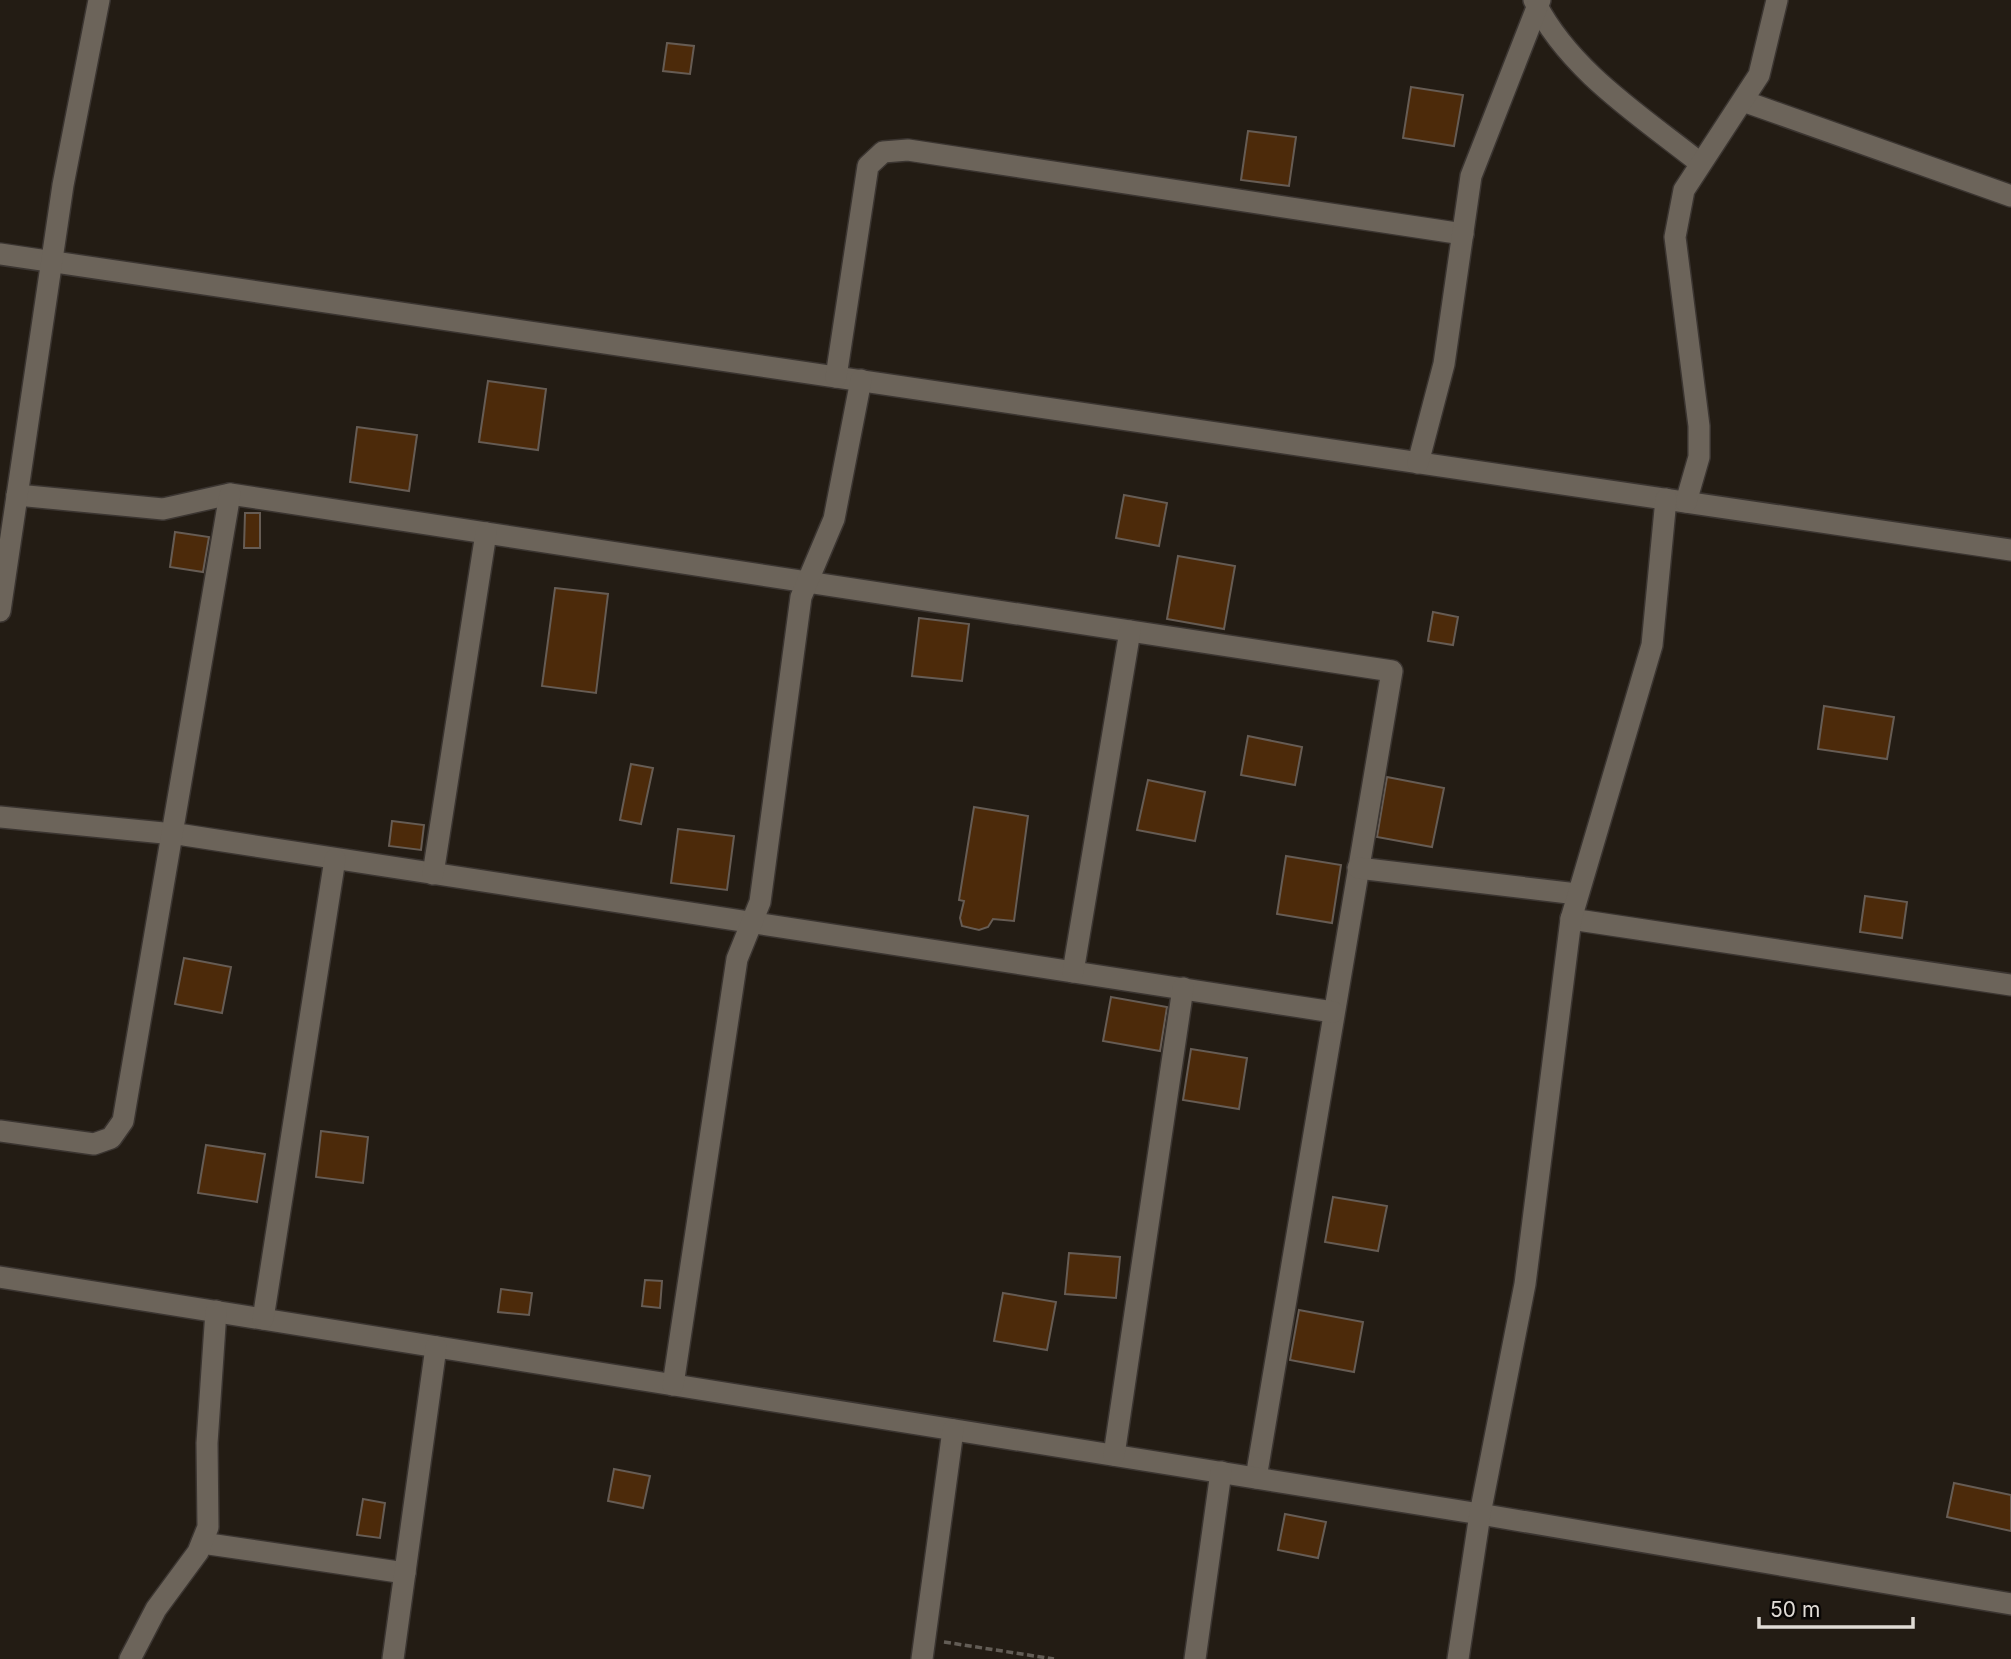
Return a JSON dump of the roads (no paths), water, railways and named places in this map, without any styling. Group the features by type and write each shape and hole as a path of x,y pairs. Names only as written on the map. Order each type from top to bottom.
{"street":[{"path":"0,611 52,261 99,0"},
{"path":"1458,1659 1480,1514 1525,1284 1571,919 1653,645 1676,501 1699,457 1699,426 1675,237 1684,190 1759,75 1777,0"},
{"path":"1537,2 1546,24 1563,47 1611,92 1700,163"},
{"path":"1418,463 1444,365 1471,176 1537,2"},
{"path":"1743,101 2011,196"},
{"path":"836,377 868,166 883,152 908,150 1463,233"},
{"path":"0,254 2011,550"},
{"path":"673,1385 737,959 760,902 801,597 834,519 861,380"},
{"path":"17,495 163,509 230,494 1392,671 1256,1478"},
{"path":"0,1131 94,1144 111,1139 123,1121 230,494"},
{"path":"433,874 486,533"},
{"path":"1073,972 1130,631"},
{"path":"0,817 172,834 1333,1012"},
{"path":"263,1319 335,859"},
{"path":"1358,868 1577,894"},
{"path":"1571,919 2011,985"},
{"path":"1114,1455 1183,988"},
{"path":"0,1277 1480,1514 2011,1604"},
{"path":"130,1659 156,1609 202,1543 208,1527 207,1443 216,1311"},
{"path":"393,1659 436,1346"},
{"path":"923,1649 953,1430"},
{"path":"1195,1659 1221,1472"},
{"path":"202,1543 405,1573"}]}
